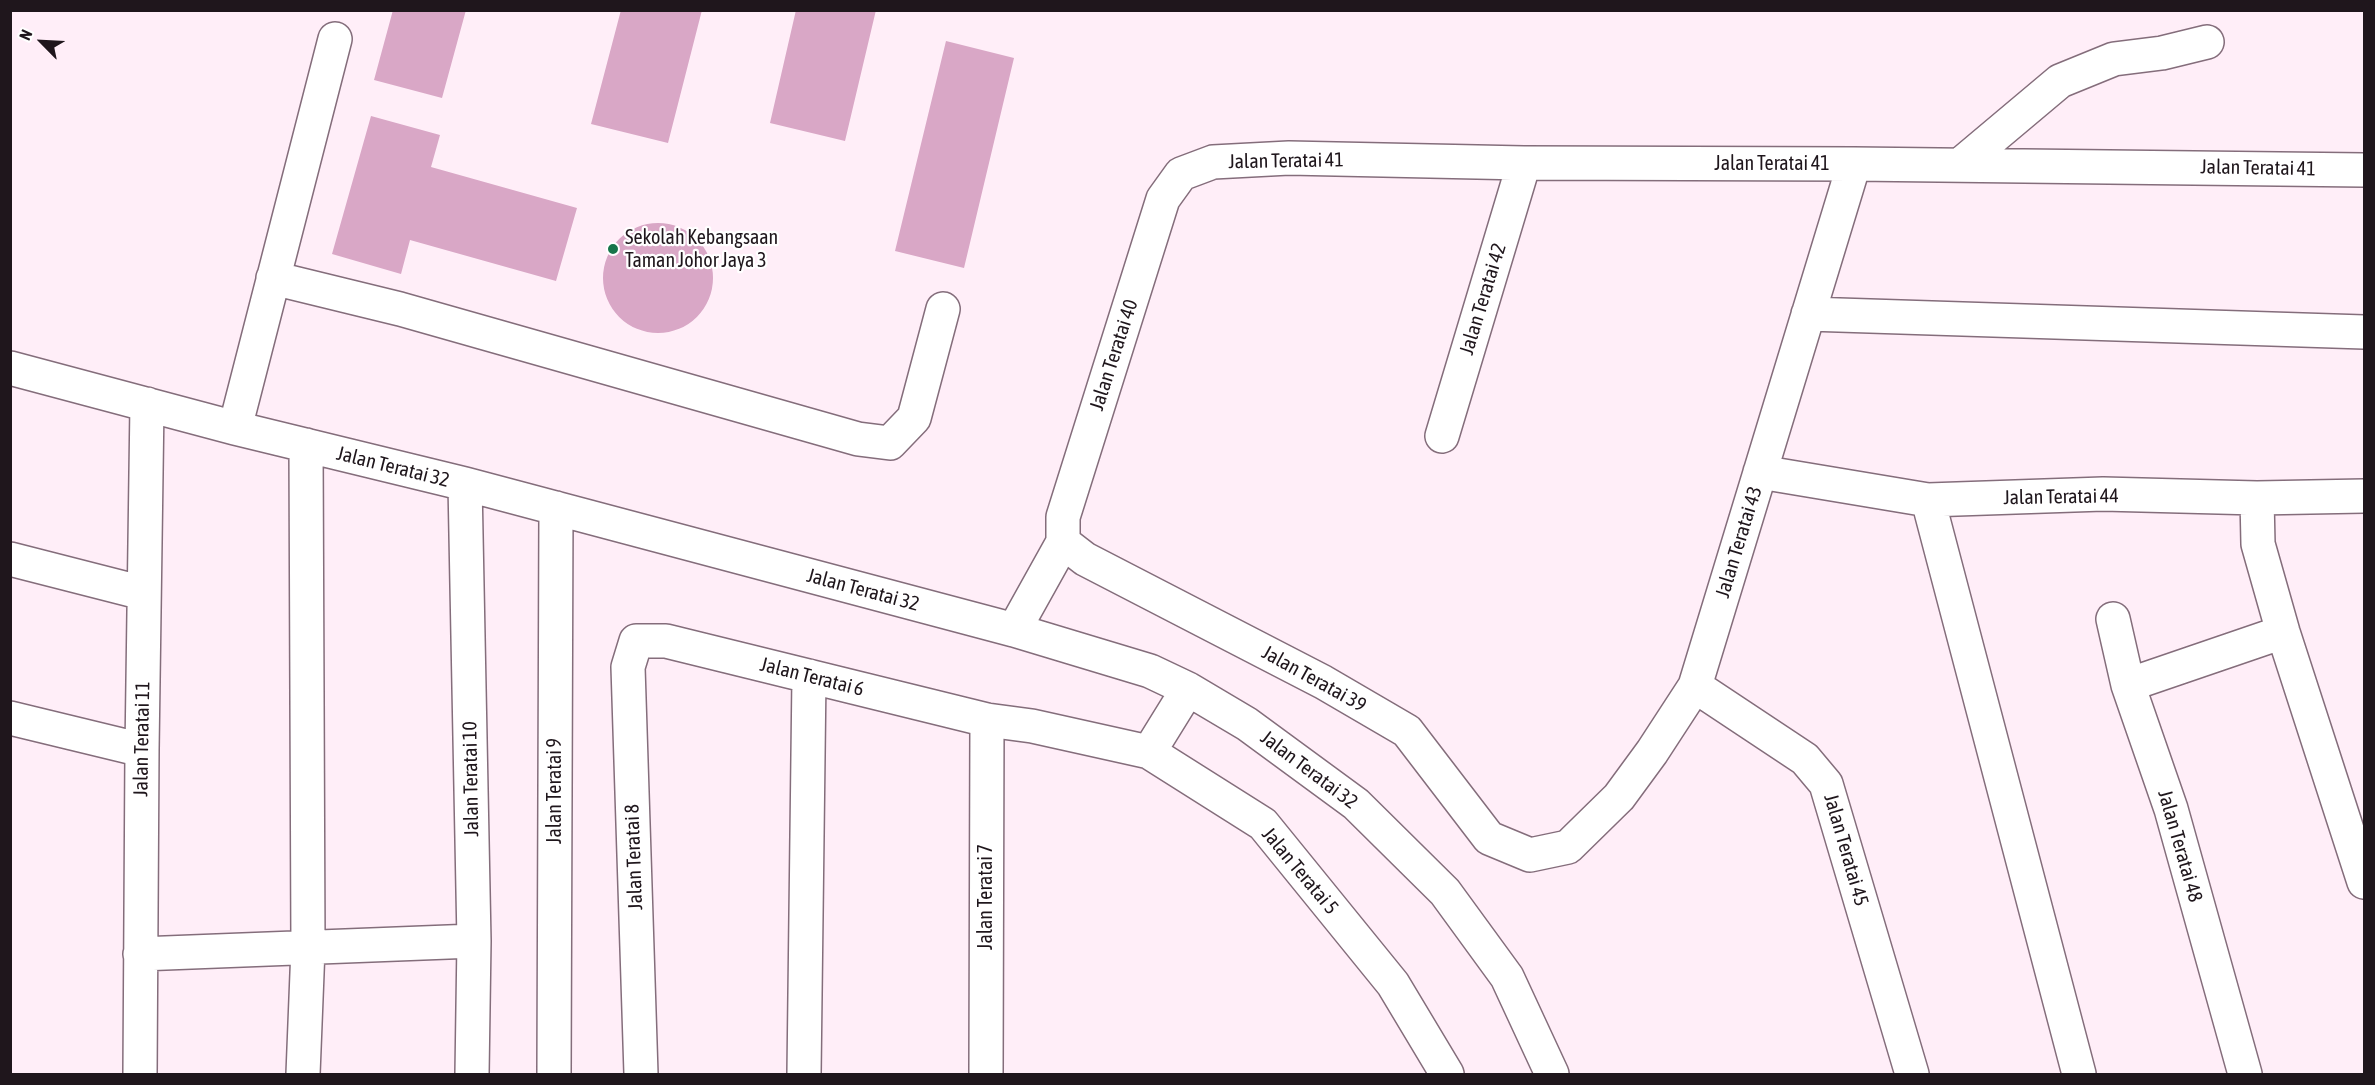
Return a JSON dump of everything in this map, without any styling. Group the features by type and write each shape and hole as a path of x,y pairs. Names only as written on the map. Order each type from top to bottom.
{"street":[{"path":"235,428 335,39"},
{"path":"1960,165 2060,81 2114,59 2162,53 2207,42"},
{"name":"Jalan Teratai 41","path":"1181,174 1214,162 1289,158 1524,163 2364,170"},
{"name":"Jalan Teratai 42","path":"1442,436 1524,163"},
{"name":"Jalan Teratai 43","path":"1530,855 1568,847 1619,797 1652,752 1695,686 1854,164"},
{"name":"Jalan Teratai 40","path":"1063,542 1063,517 1163,199 1181,174"},
{"path":"273,278 412,312 858,439 890,443 914,418 943,309"},
{"path":"1808,314 2364,332"},
{"name":"Jalan Teratai 32","path":"10,368 235,428 556,508 1014,630 1150,671 1188,689 1247,724 1356,804 1445,892 1507,977 1552,1074"},
{"name":"Jalan Teratai 11","path":"140,1074 143,593 147,404"},
{"path":"303,1074 308,948 306,445"},
{"name":"Jalan Teratai 44","path":"1761,472 1928,500 2103,495 2257,498 2364,496"},
{"name":"Jalan Teratai 10","path":"465,484 474,942 472,1074"},
{"path":"2257,498 2258,544 2283,632 2364,882"},
{"path":"1928,500 2079,1074"},
{"name":"Jalan Teratai 9","path":"554,1074 556,508"},
{"path":"1014,630 1063,542"},
{"name":"Jalan Teratai 39","path":"1063,542 1085,559 1323,682 1407,731 1489,838 1530,855"},
{"path":"10,559 143,593"},
{"name":"Jalan Teratai 48","path":"2113,619 2128,685 2171,809 2245,1074"},
{"path":"2128,685 2283,632"},
{"name":"Jalan Teratai 6","path":"636,641 666,641 987,720"},
{"name":"Jalan Teratai 8","path":"636,641 628,667 641,1074"},
{"path":"804,1074 809,676"},
{"name":"Jalan Teratai 45","path":"1695,686 1804,759 1826,784 1912,1074"},
{"path":"1149,752 1188,689"},
{"path":"10,718 142,750"},
{"name":"Jalan Teratai 5","path":"987,720 1032,726 1149,752 1263,824 1393,984 1447,1074"},
{"name":"Jalan Teratai 7","path":"986,1074 987,720"},
{"path":"140,954 474,942"}],"building":[{"path":"393,10 466,10 442,98 374,80"},
{"path":"621,10 702,10 668,143 591,124"},
{"path":"796,10 876,10 845,141 770,123"},
{"path":"946,41 1014,58 964,268 895,251"},
{"path":"371,116 440,135 431,167 577,208 556,281 410,240 401,274 332,254"},
{"path":"658,223 679,227 697,239 709,257 713,278 709,299 697,317 679,329 658,333 637,329 619,317 607,299 603,278 607,257 619,239 637,227"}],"place":[{"name":"Sekolah Kebangsaan Taman Johor Jaya 3","path":"613,249"}]}
